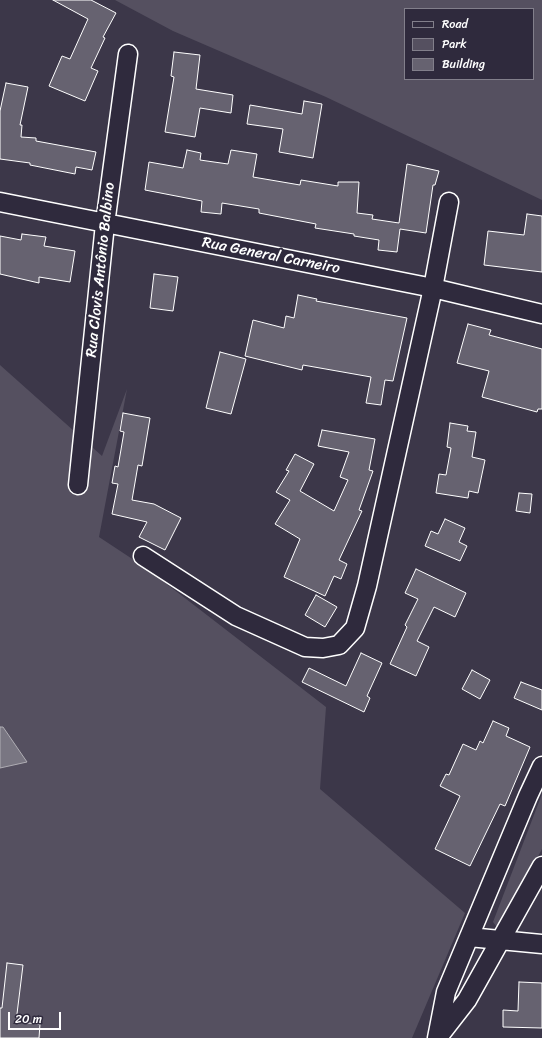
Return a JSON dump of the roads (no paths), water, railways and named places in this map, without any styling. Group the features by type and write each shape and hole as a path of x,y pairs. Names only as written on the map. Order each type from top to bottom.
{"street":[{"name":"Rua Clovis Antônio Balbino","path":"78,485 105,224 128,54"},
{"name":"Rua General Carneiro","path":"0,202 433,288 542,314"},
{"path":"143,556 236,616 304,647 323,648 339,645 355,628 367,586 433,288 449,202"},
{"path":"437,1038 446,992 542,766"},
{"path":"437,1038 467,1000 542,866"},
{"path":"469,937 542,944"}]}
